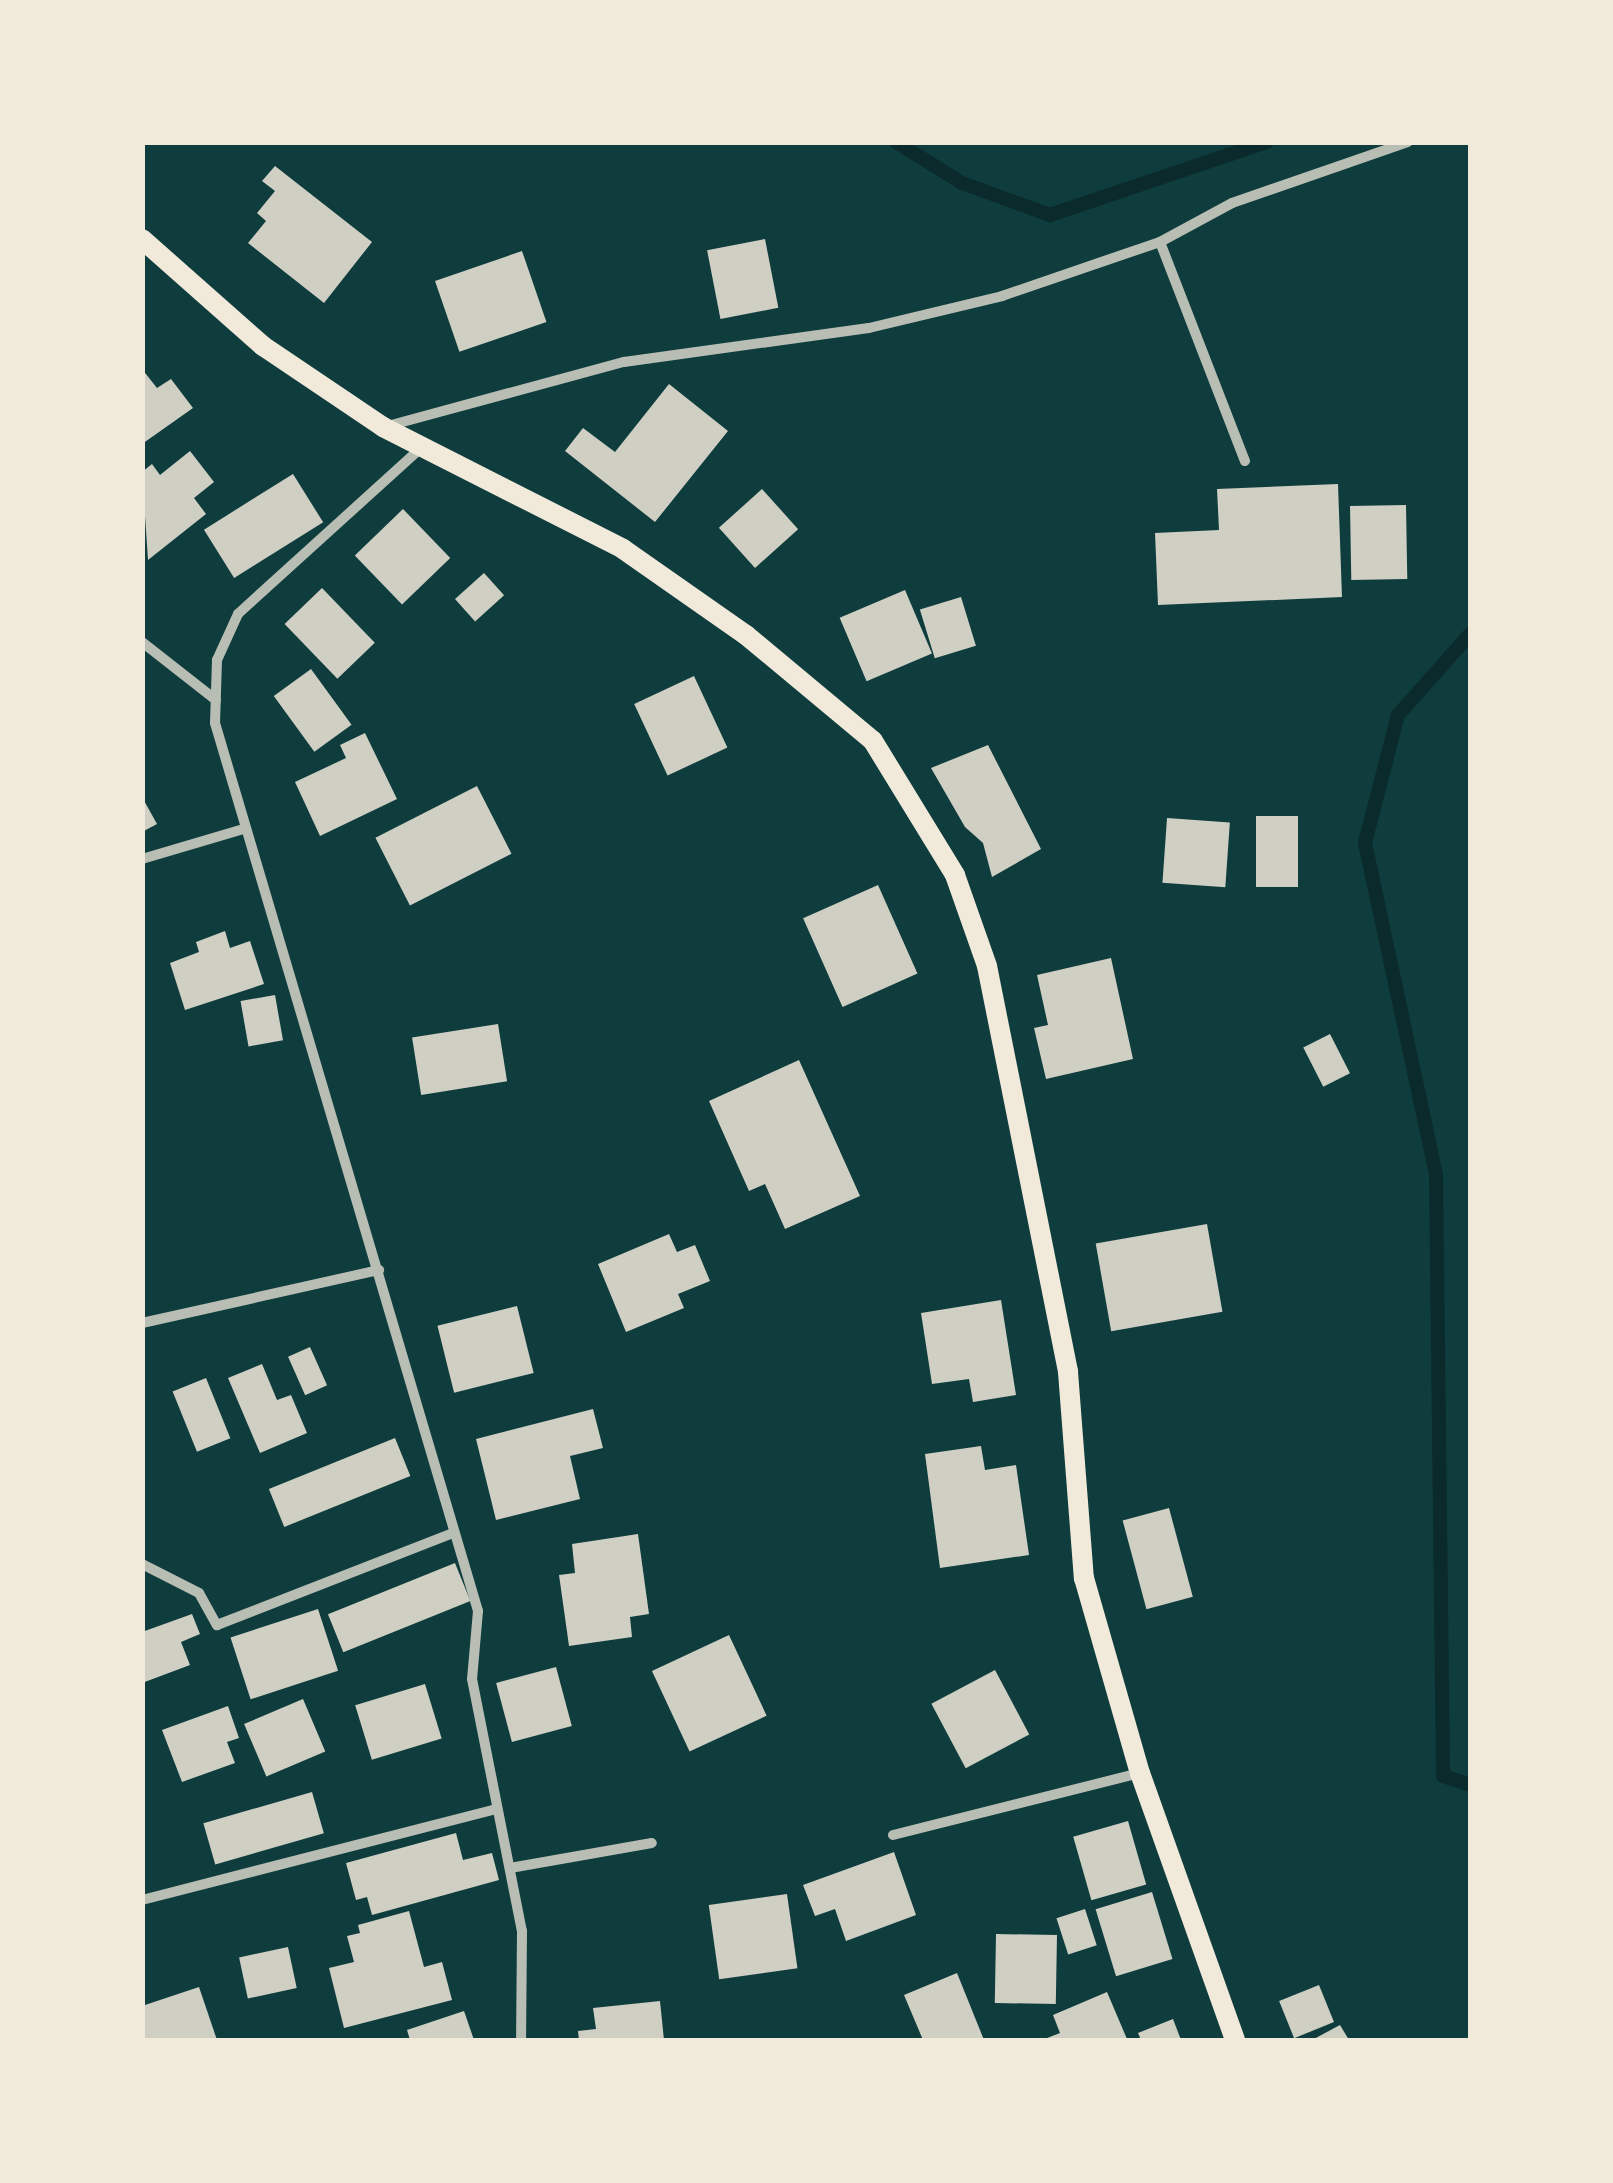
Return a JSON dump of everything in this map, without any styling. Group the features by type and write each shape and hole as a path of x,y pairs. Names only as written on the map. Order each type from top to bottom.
{"main road":[{"path":"142,239 263,346 383,427 623,549 746,635 872,741 956,875 986,966 1068,1372 1084,1578 1140,1773 1236,2040"}],"street":[{"path":"383,427 624,362 869,328 1002,296 1160,242 1232,203 1408,142"},
{"path":"1160,242 1245,461"},
{"path":"422,447 238,614 217,660 215,723 243,829 379,1270 452,1533 478,1611 472,1678 522,1931 521,2040"},
{"path":"142,642 216,700"},
{"path":"142,859 243,829"},
{"path":"142,1323 379,1270"},
{"path":"142,1564 199,1593 217,1626 452,1533"},
{"path":"893,1836 1140,1773"},
{"path":"142,1900 497,1809"},
{"path":"510,1868 652,1842"}],"building":[{"path":"275,166 372,242 324,303 248,243 266,221 257,213 275,191 262,181"},
{"path":"765,239 778,308 720,319 707,250"},
{"path":"522,251 546,322 459,352 435,281"},
{"path":"142,369 157,388 171,379 193,408 142,444"},
{"path":"669,384 728,431 655,522 565,451 583,428 615,452"},
{"path":"190,451 214,482 194,498 206,514 148,560 142,472 152,464 160,475"},
{"path":"293,474 323,522 234,578 204,530"},
{"path":"1338,484 1342,597 1158,605 1155,533 1219,530 1217,489"},
{"path":"762,489 798,529 755,568 719,528"},
{"path":"1406,505 1407,579 1351,580 1350,506"},
{"path":"403,509 450,558 402,604 355,556"},
{"path":"484,573 504,595 475,621 455,599"},
{"path":"322,588 375,643 337,679 285,624"},
{"path":"905,590 932,654 867,681 840,618"},
{"path":"961,597 976,646 935,658 920,610"},
{"path":"311,669 352,725 314,752 274,696"},
{"path":"694,676 727,748 668,775 634,704"},
{"path":"365,733 397,799 320,836 295,782 346,758 340,745"},
{"path":"988,745 1041,849 992,877 983,843 965,827 931,768"},
{"path":"477,786 512,854 410,905 375,838"},
{"path":"142,797 157,824 142,832"},
{"path":"1256,816 1298,816 1298,887 1256,887"},
{"path":"1167,818 1230,822 1225,887 1162,883"},
{"path":"878,885 917,974 843,1007 803,918"},
{"path":"225,931 230,948 250,941 264,984 185,1010 170,963 199,952 196,942"},
{"path":"1111,958 1133,1059 1046,1079 1034,1028 1048,1025 1037,975"},
{"path":"275,995 283,1040 249,1046 241,1001"},
{"path":"498,1024 507,1081 421,1095 412,1038"},
{"path":"1330,1034 1350,1073 1323,1087 1303,1048"},
{"path":"799,1060 860,1196 785,1229 765,1184 749,1191 709,1101"},
{"path":"1207,1224 1222,1312 1111,1331 1096,1244"},
{"path":"669,1234 677,1252 695,1245 710,1281 678,1294 684,1308 626,1332 598,1264"},
{"path":"1001,1300 1016,1395 973,1402 969,1379 932,1384 921,1313"},
{"path":"517,1306 534,1373 454,1393 437,1326"},
{"path":"310,1347 327,1385 305,1395 288,1357"},
{"path":"262,1364 277,1400 291,1395 307,1433 260,1453 228,1378"},
{"path":"206,1378 230,1438 197,1452 173,1391"},
{"path":"593,1409 603,1448 570,1456 580,1499 496,1520 476,1439"},
{"path":"395,1438 410,1476 284,1527 269,1489"},
{"path":"981,1446 985,1470 1016,1465 1029,1555 940,1568 925,1454"},
{"path":"1169,1508 1193,1597 1146,1609 1123,1520"},
{"path":"638,1534 649,1614 630,1617 632,1637 569,1646 559,1575 575,1573 572,1544"},
{"path":"455,1563 470,1601 343,1652 328,1614"},
{"path":"318,1609 338,1671 251,1699 231,1637"},
{"path":"192,1614 200,1634 181,1642 190,1665 142,1683 142,1632"},
{"path":"729,1635 767,1716 690,1752 652,1671"},
{"path":"556,1667 572,1726 512,1742 496,1683"},
{"path":"995,1670 1029,1734 966,1768 931,1704"},
{"path":"425,1684 442,1739 372,1760 355,1705"},
{"path":"303,1699 325,1751 266,1776 244,1724"},
{"path":"228,1706 239,1738 227,1742 235,1763 182,1782 162,1730"},
{"path":"312,1792 324,1833 215,1864 203,1823"},
{"path":"1128,1821 1146,1884 1091,1900 1073,1837"},
{"path":"456,1833 463,1860 492,1853 499,1880 372,1915 367,1897 356,1900 346,1863"},
{"path":"894,1852 916,1915 846,1941 835,1909 815,1916 803,1885"},
{"path":"1152,1892 1172,1959 1116,1976 1096,1909"},
{"path":"787,1894 797,1968 719,1979 709,1905"},
{"path":"1085,1909 1097,1945 1068,1954 1056,1918"},
{"path":"409,1911 424,1967 442,1962 452,2000 344,2028 329,1968 354,1962 347,1936 360,1933 358,1925"},
{"path":"996,1934 1057,1935 1056,2004 995,2003"},
{"path":"288,1947 297,1988 248,1998 239,1957"},
{"path":"957,1973 984,2040 923,2040 904,1995"},
{"path":"1319,1985 1334,2022 1294,2038 1279,2001"},
{"path":"199,1987 217,2040 142,2040 142,2006"},
{"path":"1107,1992 1127,2039 1042,2040 1060,2033 1053,2015"},
{"path":"660,2001 664,2040 579,2040 578,2031 596,2029 593,2008"},
{"path":"464,2011 474,2040 410,2040 407,2030"},
{"path":"1173,2019 1181,2040 1141,2040 1138,2033"},
{"path":"1340,2025 1349,2040 1312,2040"}],"waterway":[{"path":"896,142 962,183 1050,215 1267,142"},
{"path":"1470,634 1398,715 1365,843 1436,1174 1443,1776 1470,1785"}]}
